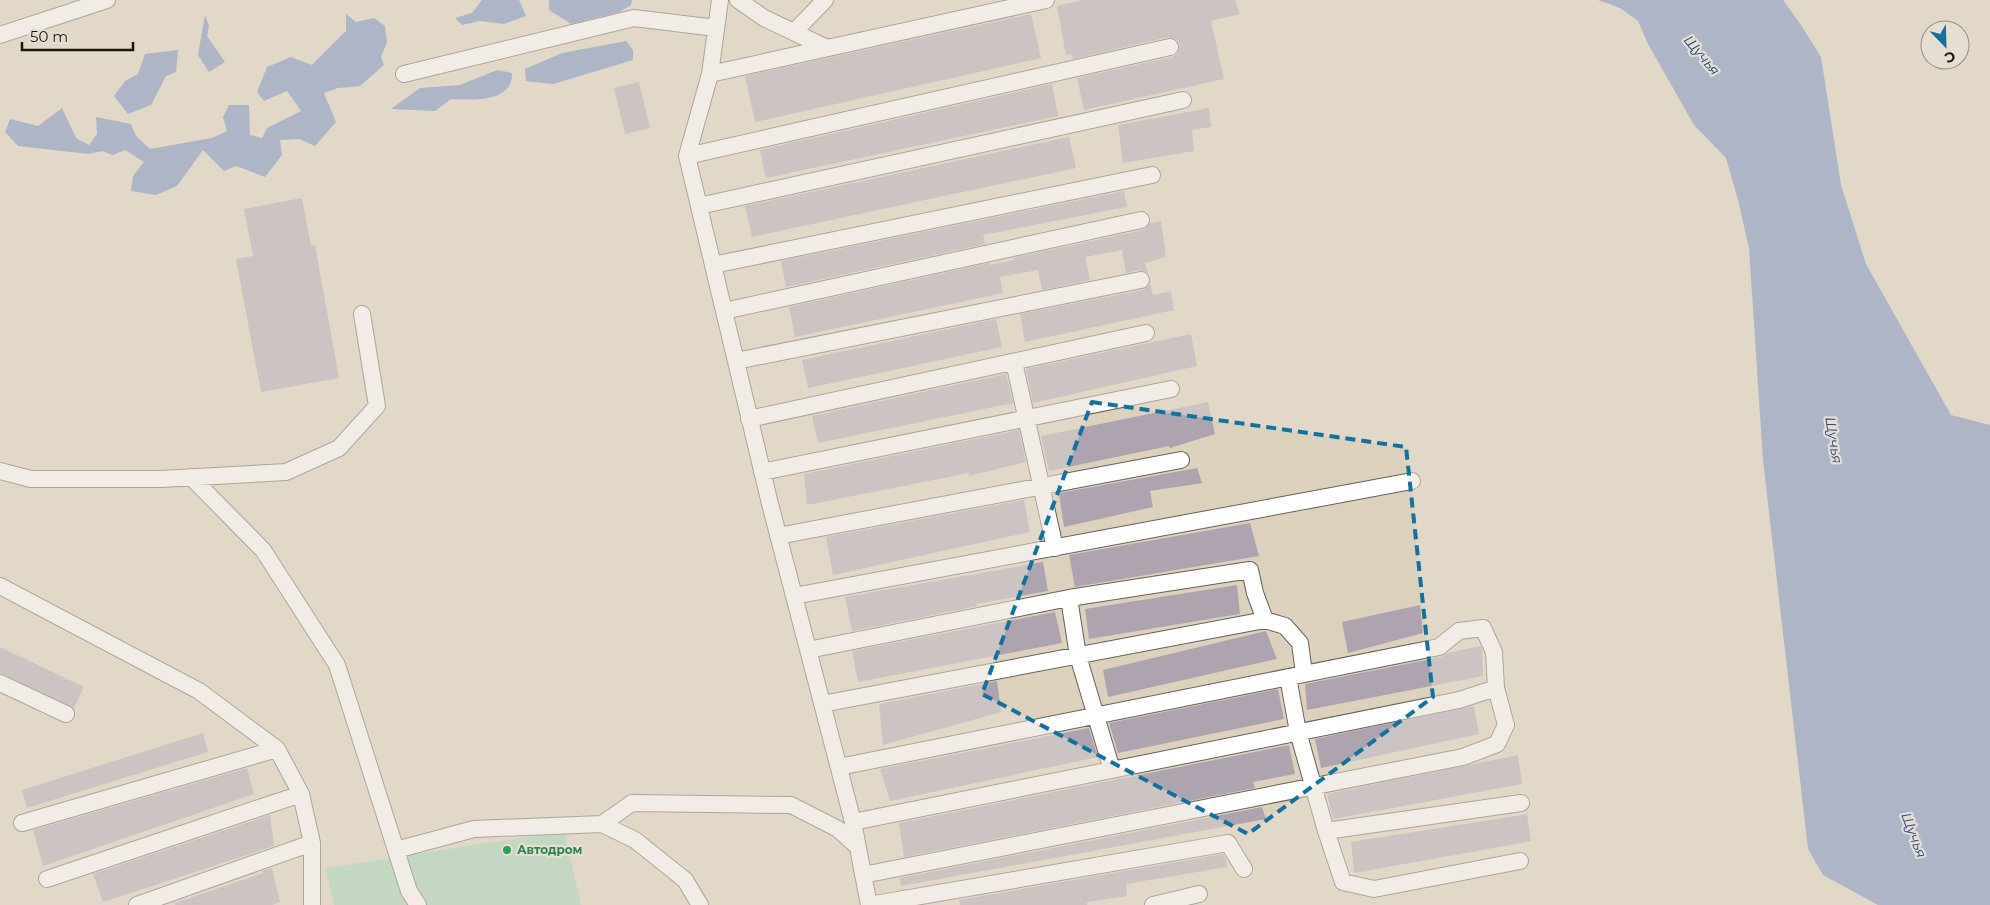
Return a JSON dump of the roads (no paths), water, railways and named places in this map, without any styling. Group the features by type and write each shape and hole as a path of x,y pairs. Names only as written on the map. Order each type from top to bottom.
{"street":[{"path":"0,35 107,0"},
{"path":"720,0 710,74 687,156 762,472 853,822 869,905 1228,843 1244,869"},
{"path":"738,0 764,18 827,48"},
{"path":"794,32 825,0"},
{"path":"710,74 1046,0"},
{"path":"404,74 634,18 716,28"},
{"path":"687,156 1170,47"},
{"path":"699,206 1183,100"},
{"path":"713,265 1152,175"},
{"path":"724,311 1142,220"},
{"path":"736,361 1141,280"},
{"path":"0,471 31,479 161,479 286,472 339,448 377,406 362,314"},
{"path":"750,419 1146,333"},
{"path":"1014,362 1055,548"},
{"path":"762,472 1171,389"},
{"path":"778,536 1181,460"},
{"path":"191,477 263,550 337,665 412,900"},
{"path":"794,596 1412,482"},
{"path":"808,650 1069,598 1250,570 1255,593 1265,620"},
{"path":"0,586 199,691 277,749 301,794 312,843 312,905"},
{"path":"1069,598 1078,656 1112,770"},
{"path":"822,704 1265,620 1285,626 1300,644 1296,676 1298,732 1326,831 1343,882 1374,889 1520,861"},
{"path":"839,767 1438,648 1458,631 1483,628 1494,652 1496,688 1506,725 1497,744 1463,757 863,875"},
{"path":"0,683 66,714"},
{"path":"853,822 1459,700 1496,688"},
{"path":"22,823 277,749"},
{"path":"46,879 301,794"},
{"path":"602,824 632,803 791,805 838,829 858,847"},
{"path":"1326,831 1521,803"},
{"path":"396,850 474,829 602,824 635,840 686,880 700,905"},
{"path":"137,905 312,843"},
{"path":"1153,905 1199,894"}],"water":[{"path":"482,0 519,0 526,16 504,24 480,21 462,25 455,18 472,13"},
{"path":"549,0 632,0 631,5 619,12 571,24 549,10"},
{"name":"Щучья","path":"1598,0 1783,0 1821,57 1841,185 1866,264 1951,415 1990,425 1990,905 1878,905 1823,875 1808,849 1763,460 1749,248 1738,200 1726,158 1694,125 1648,44 1638,21 1620,8"},
{"path":"346,14 356,22 374,18 385,26 387,42 381,57 384,65 360,86 338,88 324,93 336,122 315,146 299,139 280,140 282,155 265,177 236,166 224,171 203,150 177,186 156,195 131,191 133,176 144,162 125,150 113,155 102,151 89,154 18,146 5,132 10,119 38,126 62,108 76,138 89,145 97,134 96,117 131,124 136,136 150,149 212,138 227,131 223,117 229,105 249,105 250,135 262,138 267,128 301,111 287,91 264,101 257,92 267,67 291,57 312,65 346,31"},
{"path":"205,15 209,26 207,36 225,62 209,72 198,55"},
{"path":"626,41 633,50 633,60 553,84 526,81 525,69 562,53"},
{"path":"178,50 176,72 166,76 151,105 128,114 114,96 125,81 138,74 145,54"},
{"path":"497,70 512,73 506,90 498,95 469,100 451,99 435,111 391,109 420,88 460,85"}],"place":[{"name":"Автодром","path":"507,850"}]}
